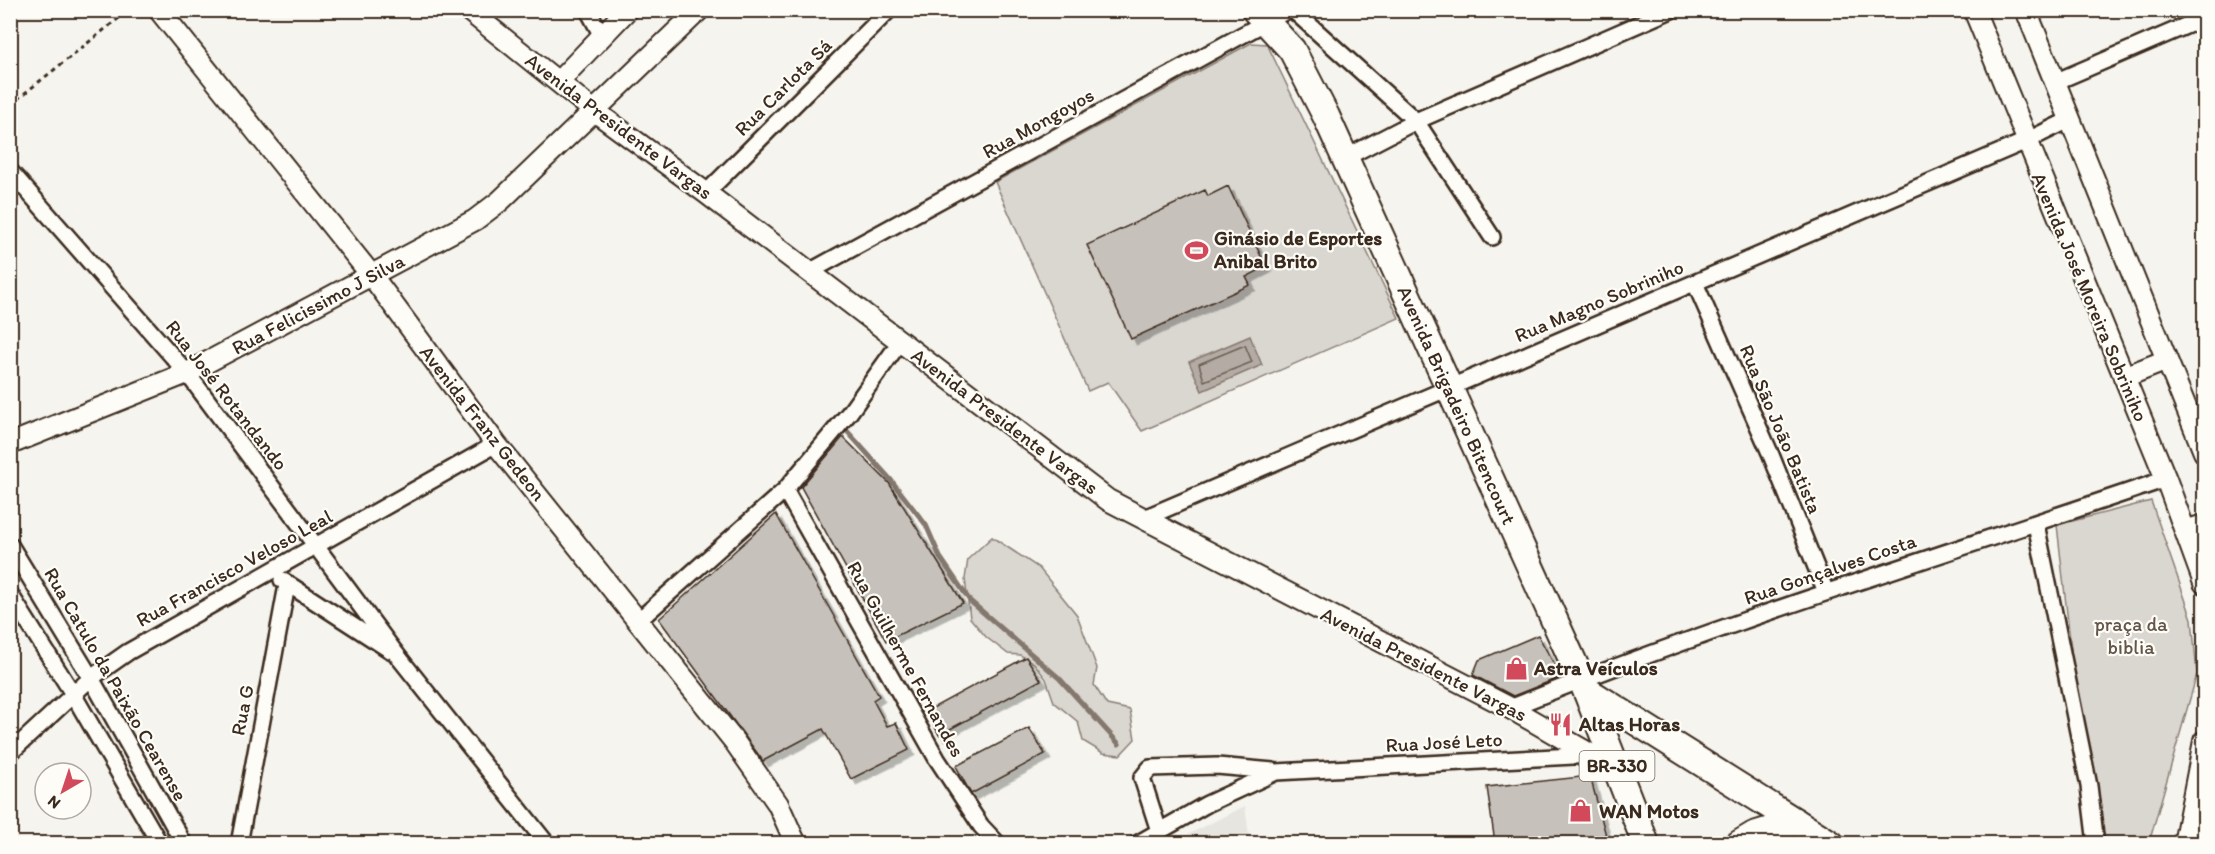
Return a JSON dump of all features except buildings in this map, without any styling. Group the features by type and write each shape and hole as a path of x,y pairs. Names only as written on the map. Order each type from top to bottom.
{"main road":[{"name":"Avenida Brigadeiro Bitencourt","path":"1270,14 1292,50 1326,116 1343,159 1583,684"},
{"name":"BR-330","path":"1583,684 1602,755 1646,843"},
{"path":"1583,684 1831,843"},
{"path":"1739,843 1754,835 1796,822"}],"street":[{"name":"Avenida Franz Gedeon","path":"159,10 372,276 496,444 734,741 777,804 791,841"},
{"name":"Avenida Presidente Vargas","path":"468,10 593,110 706,193 1108,500 1602,755"},
{"path":"588,10 602,36"},
{"path":"559,81 627,10"},
{"name":"Rua Felicissimo J Silva","path":"10,444 187,373 475,220 500,201 699,10"},
{"name":"Rua Carlota Sá","path":"706,193 889,10"},
{"path":"1293,10 1416,121 1492,237"},
{"path":"1343,159 1416,121 1671,10"},
{"name":"Avenida José Moreira Sobriniho","path":"1974,10 2166,479 2205,584"},
{"path":"2026,10 2204,452"},
{"name":"Rua Mongoyos","path":"809,272 1270,14"},
{"path":"2055,81 2205,18"},
{"name":"Rua Magno Sobriniho","path":"1142,519 2026,141 2070,118"},
{"name":"Rua José Rotandando","path":"10,171 187,373 397,655 546,843"},
{"name":"Rua São João Batista","path":"1695,283 1771,455 1826,592"},
{"path":"639,620 785,490 850,412 900,342"},
{"path":"2124,377 2167,360"},
{"name":"Rua Francisco Veloso Leal","path":"10,753 91,678 128,652 496,444"},
{"name":"Rua Gonçalves Costa","path":"1510,708 1583,684 1826,592 2166,479"},
{"name":"Rua Guilherme Fernandes","path":"785,490 937,759 981,826 998,843"},
{"path":"2036,524 2089,786 2096,843"},
{"path":"2185,531 2205,525"},
{"name":"Rua Catulo da Paixão Cearense","path":"10,545 91,678 184,843"},
{"name":"Rua José Rotandando","path":"271,570 287,585 397,655"},
{"name":"Rua G","path":"239,843 287,585"},
{"path":"10,594 73,694 160,843"},
{"path":"2184,843 2205,741"},
{"name":"Rua José Leto","path":"1159,831 1142,778 1150,768 1217,766 1276,772 1602,755"},
{"name":"Rua José Leto","path":"1137,843 1207,804 1276,772"}],"path":[{"path":"10,105 129,10"}],"shaded area":[{"path":"1245,806 1250,843 1171,843"}],"green space":[{"name":"Ginásio de Esportes Anibal Brito","path":"1251,43 1267,44 1399,318 1142,431 1108,382 1088,391 995,182"},
{"name":"praça da biblia","path":"2151,501 2192,619 2197,674 2149,843 2093,843 2057,525"},
{"path":"992,537 1039,568 1077,615 1097,668 1094,685 1107,705 1130,710 1135,739 1120,755 1103,753 1083,741 1078,722 1054,702 1046,679 1034,663 1020,655 1008,654 986,637 970,618 965,579 968,559"}],"water":[{"path":"1250,336 1262,365 1202,391 1189,362"}],"waterway":[{"path":"847,431 891,480 926,525 940,557 970,601 1059,678 1119,744"}],"place":[{"name":"Ginásio de Esportes Anibal Brito","path":"1196,250"},
{"name":"Astra Veículos","path":"1516,668"},
{"name":"Altas Horas","path":"1561,724"},
{"name":"WAN Motos","path":"1581,811"}]}
